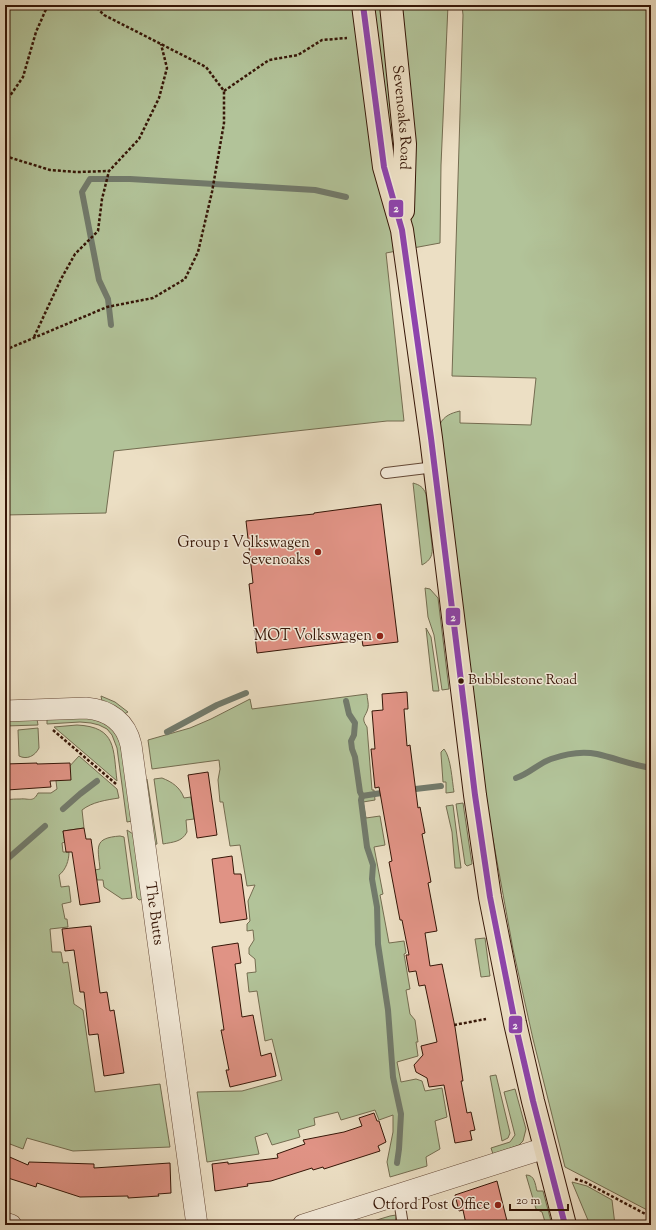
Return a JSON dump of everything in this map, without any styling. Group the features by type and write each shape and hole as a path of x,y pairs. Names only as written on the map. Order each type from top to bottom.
{"main road":[{"name":"Sevenoaks Road","path":"363,5 384,167 402,230 435,467 462,694 487,883 515,1023 565,1225"},
{"name":"Sevenoaks Road","path":"391,5 405,144 402,230"}],"street":[{"name":"The Butts","path":"5,712 94,708 115,718 127,733 131,745 197,1225"},
{"path":"303,1225 545,1148"},
{"path":"5,1223 11,1225"}],"lane":[{"path":"386,473 435,467"},
{"path":"398,1194 403,1225"}],"path":[{"path":"5,103 23,77 36,32 47,7 50,5"},
{"path":"5,350 107,307 153,298 185,279 198,252 212,192 224,122 224,91 206,67 104,15 94,5"},
{"path":"224,91 269,60 298,55 322,40 367,37"},
{"path":"34,337 75,254 98,231 102,199 109,171 138,139 160,98 167,68 161,43"},
{"path":"5,156 50,170 77,172 109,171"},
{"path":"48,726 120,787"},
{"path":"454,1025 486,1019"},
{"path":"573,1178 585,1182 651,1217"}],"green space":[{"path":"5,5 448,5 441,165 440,243 386,253 404,421 387,421 114,451 106,513 5,515"},
{"path":"462,5 651,5 651,1212 565,1167 533,1039 513,949 488,812 440,424 448,415 460,411 460,423 531,425 536,378 452,376 463,15"},
{"path":"413,483 421,487 426,494 432,545 431,557 422,565"},
{"path":"425,588 430,589 438,598 449,689 442,690 434,635 428,617"},
{"path":"426,628 431,637 439,691 433,691"},
{"path":"367,694 368,706 364,721 367,727 372,790 374,790 375,800 363,802 366,818 380,816 385,845 374,847 383,894 380,895 389,943 404,941 406,953 404,954 410,989 406,990 410,1014 415,1020 418,1042 416,1042 418,1056 397,1062 401,1082 416,1079 422,1081 425,1091 442,1088 447,1117 435,1121 440,1149 426,1157 427,1166 390,1177 387,1162 393,1132 393,1115 379,1120 375,1110 341,1120 338,1112 314,1118 315,1125 298,1130 300,1137 272,1145 267,1133 255,1137 259,1154 207,1162 197,1092 242,1091 282,1080 272,1039 265,1041 257,991 249,992 247,973 256,972 255,959 249,954 249,948 254,940 253,930 247,931 247,924 250,921 248,901 255,885 247,886 240,845 230,846 223,802 220,802 218,780 220,769 219,760 152,769 148,740 190,728 250,699 252,709"},
{"path":"101,696 115,702 128,712 124,714 102,701"},
{"path":"88,717 109,725 120,740 132,821 127,822 117,748 112,735 107,729 99,725 80,722 47,724 47,719"},
{"path":"37,719 38,725 5,726 5,721"},
{"path":"77,725 100,730 106,735 113,750 117,781 54,727"},
{"path":"38,728 39,748 37,751 33,755 25,758 19,756 18,730"},
{"path":"444,749 450,763 454,792 446,793 446,782 443,782 441,752"},
{"path":"79,756 117,789 119,798 99,802 86,807 82,810 84,828 63,831 65,842 62,843 63,852 69,852 69,855 65,868 59,875 61,887 69,886 71,902 62,904 68,927 50,929 52,952 61,952 63,963 68,962 74,1004 83,1010 95,1092 160,1084 170,1147 73,1151 27,1138 23,1149 10,1144 9,1146 5,1144 5,790 6,800 32,799 38,793 51,793 57,789 56,781"},
{"path":"162,778 175,785 184,798 191,797 194,819 186,820 187,832 183,838 163,844 154,779"},
{"path":"147,779 157,844 153,845 146,780"},
{"path":"463,803 472,864 467,866 465,864 456,804"},
{"path":"453,805 461,868 455,868 452,832 446,806"},
{"path":"127,830 133,834 143,899 139,900 137,898"},
{"path":"111,837 124,837 132,898 122,899 104,887 103,880 97,880 95,870 100,869 98,849 101,842"},
{"path":"485,938 490,976 481,977 475,939"},
{"path":"496,1075 510,1133 508,1138 502,1141 490,1076"},
{"path":"515,1089 526,1129 523,1141 519,1145 493,1154 491,1148 510,1142 515,1135 504,1092"},
{"path":"526,1175 533,1178 537,1191 543,1191 552,1225 546,1225 542,1212 536,1209"},
{"path":"572,1182 587,1186 612,1200 615,1225 590,1225"},
{"path":"396,1215 395,1225 360,1225 390,1216"}],"building":[{"name":"Group 1 Volkswagen Sevenoaks","path":"381,504 398,642 363,646 362,640 257,653 249,584 253,583 246,521 314,514"},
{"path":"407,692 408,709 404,709 407,746 410,745 418,808 420,807 425,833 422,834 431,882 428,883 437,931 425,933 430,966 442,964 455,1027 463,1081 461,1081 467,1113 471,1112 475,1130 470,1131 472,1140 455,1143 444,1085 429,1087 427,1078 416,1072 414,1065 423,1055 421,1046 437,1042 425,985 419,986 416,971 409,972 406,955 409,955 402,920 400,920 389,862 392,861 379,787 375,788 371,749 375,749 372,711 383,710 382,694"},
{"path":"70,763 71,780 50,781 51,787 7,790 7,784 5,784 5,764"},
{"path":"208,772 217,835 197,838 188,775"},
{"path":"84,828 86,839 91,839 100,902 80,905 72,852 66,852 63,831"},
{"path":"232,856 234,874 241,874 247,919 220,923 212,859"},
{"path":"91,926 100,993 107,992 110,1011 114,1010 124,1073 104,1076 98,1034 89,1035 84,992 80,992 74,950 65,951 62,929"},
{"path":"238,943 241,963 235,964 242,1017 253,1015 261,1056 271,1053 276,1076 230,1087 226,1070 229,1070 221,1030 224,1030 212,947"},
{"path":"374,1113 377,1121 379,1121 386,1142 378,1146 380,1151 324,1169 323,1167 313,1170 312,1168 271,1181 247,1184 248,1186 215,1191 212,1164 228,1162 228,1164 278,1158 277,1154 305,1144 303,1140 344,1132 362,1126 359,1118"},
{"path":"5,1155 28,1165 29,1162 94,1164 94,1168 170,1163 171,1193 158,1194 159,1196 128,1198 128,1196 80,1197 37,1183 36,1187 5,1177"},
{"path":"497,1181 508,1225 480,1225 479,1221 466,1224 463,1210 459,1211 455,1195"}],"waterway":[{"path":"111,325 108,299 99,280 82,192 90,179 130,179 315,190 346,197"},
{"path":"167,732 217,705 246,693"},
{"path":"346,701 349,714 355,723 354,735 351,741 362,796 361,800 367,847 373,865 372,879 377,907 378,944 388,1010 393,1077 401,1114 397,1163"},
{"path":"516,778 551,759 568,754 580,753 597,754 651,768"},
{"path":"63,809 97,781"},
{"path":"407,790 441,786"},
{"path":"362,796 388,792"},
{"path":"5,861 45,826"}],"transit line":[{"name":"2","path":"363,5 384,167 402,230 431,438 475,795 490,897 515,1023 533,1101 565,1225"}],"place":[{"name":"Group 1 Volkswagen Sevenoaks","path":"318,552"},
{"name":"MOT Volkswagen","path":"380,636"},
{"name":"Bubblestone Road","path":"461,681"},
{"name":"Otford Post Office","path":"498,1205"}]}
